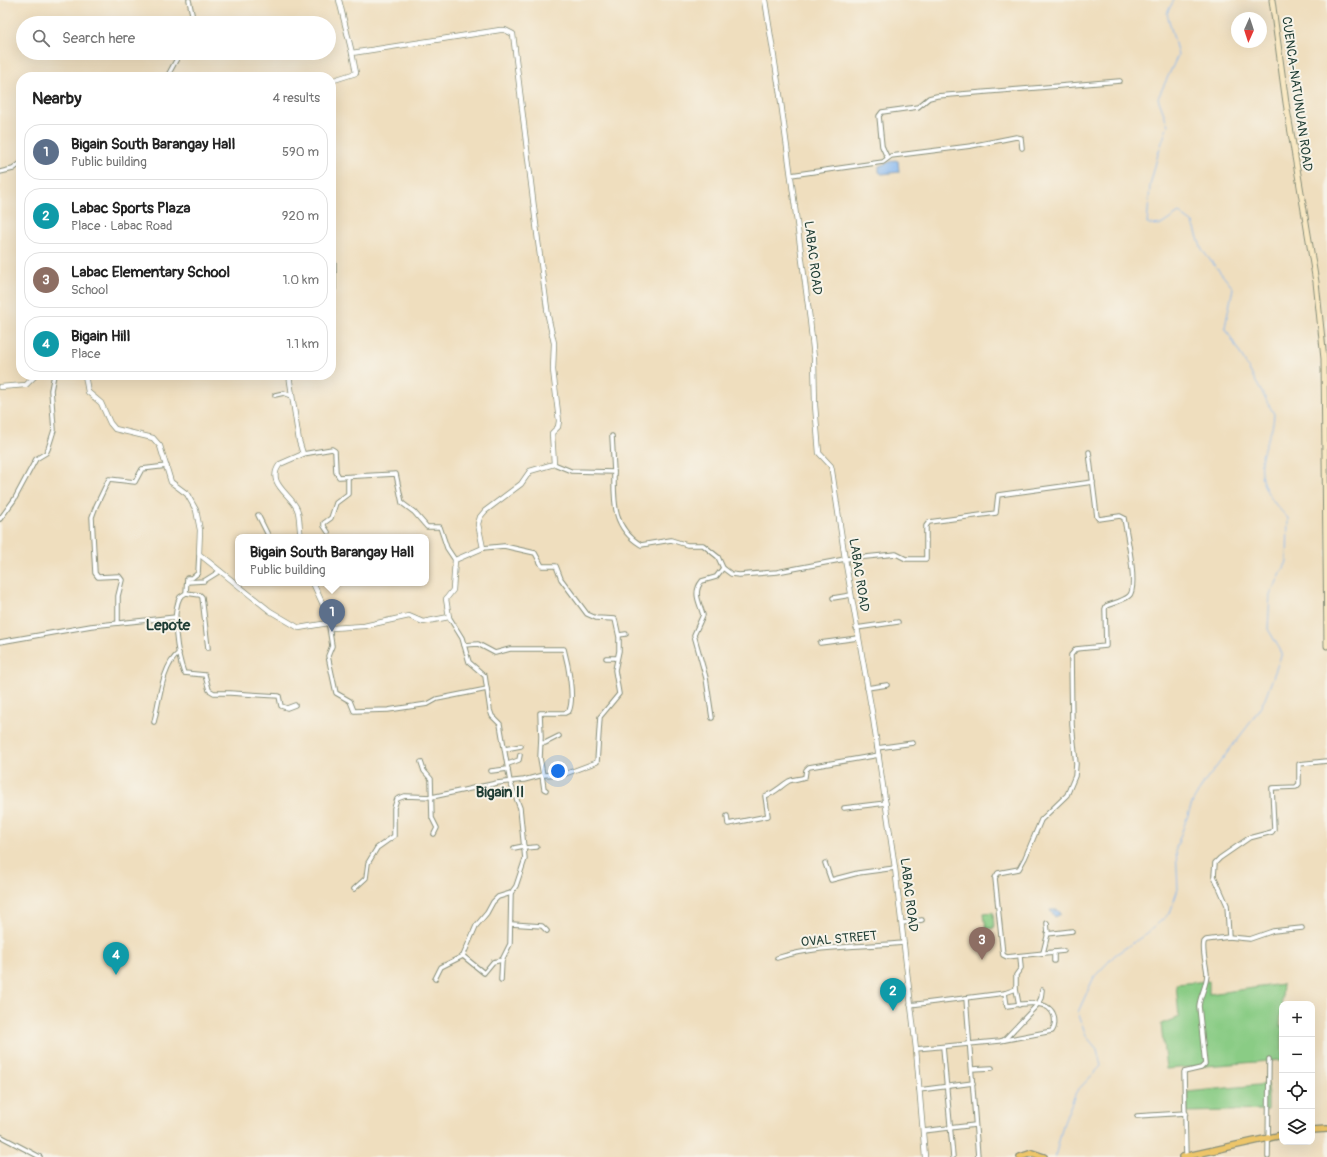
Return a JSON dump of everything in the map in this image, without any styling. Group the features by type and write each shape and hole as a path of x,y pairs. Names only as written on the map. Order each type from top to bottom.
{"main road":[{"name":"CUENCA-NATUNUAN ROAD","path":"1272,0 1286,104 1316,282 1324,359 1327,646"},
{"path":"1315,1130 1327,1129"},
{"path":"1185,1157 1279,1136"},
{"path":"1020,1157 1032,1153 1043,1157"},
{"path":"1026,1157 1034,1157"}],"street":[{"path":"188,0 192,16"},
{"path":"336,79 356,73 339,0"},
{"name":"LABAC ROAD","path":"765,0 791,175 813,350 815,405 819,453 831,466 832,471 856,628 886,803 895,868 916,1049 925,1157"},
{"path":"352,53 500,30 505,30 513,34 538,241 548,316 554,343 553,377 559,421 558,427 552,433 554,464"},
{"path":"170,72 176,60"},
{"path":"887,157 882,146 879,127 879,116 882,112 918,107 929,98 937,96 1120,81"},
{"path":"791,175 883,162 887,157 971,146 1016,137 1021,138 1022,148"},
{"path":"0,172 13,169 16,167"},
{"path":"0,387 26,385 31,380"},
{"path":"0,519 14,500 36,459 46,453 48,449 54,430 51,390 53,380"},
{"path":"86,380 88,392 101,403 112,426 117,431 153,438 160,446 171,482 187,494 196,510 200,530 198,573 192,578 187,578 186,593"},
{"path":"290,380 299,441 303,454"},
{"path":"275,395 284,393 292,396"},
{"path":"612,436 616,515 621,527 643,546 671,540 687,545 703,545 718,557 723,568 731,574 745,575 776,572 845,559 896,554 906,559 926,559 926,526 929,522 996,513 998,494 1093,482"},
{"path":"301,534 297,509 279,487 276,476 280,464 303,454 332,449 335,451 337,475 348,478 396,474 402,504 417,514 427,527 440,527 447,548 456,560 453,590 446,599 449,618 464,645 469,662 485,676 490,710 492,716 500,724 510,782 520,808 525,861 518,882 511,893 510,947 502,960 501,980"},
{"path":"1064,951 1007,957 1003,955 995,875 1019,868 1025,858 1041,820 1067,795 1073,783 1076,764 1072,725 1071,655 1076,649 1106,646 1105,609 1131,594 1132,573 1124,518 1120,516 1099,519 1097,517 1089,452"},
{"path":"482,548 478,524 480,517 485,511 521,484 530,471 554,464 570,471 614,472"},
{"path":"118,623 118,596 122,580 119,576 98,577 95,573 93,512 109,479 135,482 142,468 167,466"},
{"path":"328,532 324,526 324,523 331,518 336,503 348,494 348,478"},
{"path":"258,515 268,534"},
{"path":"354,889 366,878 368,863 377,848 394,836 394,808 397,799 404,796 432,797 543,775 565,774 597,762 600,717 619,694 615,670 619,651 619,634 615,619 596,618 587,614 561,579 556,566 542,566 536,555 523,549 504,546 482,548 456,560"},
{"path":"199,554 235,583"},
{"path":"712,718 706,678 694,635 703,615 698,603 697,591 702,581 716,577 723,568"},
{"path":"187,582 204,581 220,571"},
{"path":"239,586 270,611 297,628 328,625 335,629 349,628 409,616 423,622 449,618"},
{"path":"314,586 325,609 332,646 328,656 336,693 350,700 354,711 388,710 428,704 437,699 487,690"},
{"path":"208,648 202,597 200,595 186,593 180,597 178,601 176,616 179,653 184,673 205,674 209,690 214,693 279,696 281,706 287,708 294,705"},
{"path":"834,598 851,594"},
{"path":"0,642 91,626 176,616"},
{"path":"856,628 898,622"},
{"path":"619,634 626,634"},
{"path":"820,643 858,638"},
{"path":"464,645 478,644 495,653 510,649 564,649 571,693 571,707 569,711 565,713 540,713 540,758 544,788 546,790"},
{"path":"154,722 164,676 173,659 179,653"},
{"path":"606,658 617,658"},
{"path":"867,688 887,685"},
{"path":"541,743 545,743 559,736"},
{"path":"877,748 913,743"},
{"path":"505,749 521,746"},
{"path":"727,816 728,824 768,816 765,796 776,793 780,787 790,781 805,777 806,770 809,767 878,755"},
{"path":"508,764 519,760 520,756"},
{"path":"1229,936 1227,905 1214,876 1215,863 1249,838 1272,832 1274,829 1272,788 1296,787 1299,784 1299,764 1327,761"},
{"path":"421,762 424,770 431,779 432,818 437,828 434,834"},
{"path":"491,771 508,769"},
{"path":"844,808 886,803"},
{"path":"514,848 538,847"},
{"path":"826,863 831,880 858,873 895,868"},
{"path":"435,979 441,967 462,956 476,926 487,914 493,902 498,897 511,893"},
{"path":"902,923 922,920"},
{"path":"1043,953 1047,934 1047,923"},
{"path":"511,924 542,926 547,931"},
{"path":"1185,1157 1186,1112 1184,1072 1201,1068 1205,1064 1199,1006 1200,999 1204,993 1207,974 1204,942 1206,940 1229,936 1250,939 1273,931 1302,928"},
{"path":"1047,934 1072,932"},
{"name":"OVAL STREET","path":"777,958 795,952 820,949 904,943"},
{"path":"1054,952 1054,962"},
{"path":"462,956 484,972 492,962 502,960"},
{"path":"1019,1005 1016,989 1017,973 1021,968 1020,956"},
{"path":"910,1005 1005,993 1016,989"},
{"path":"1004,1040 1038,1004 1041,998 1042,990"},
{"path":"916,1049 971,1045 1052,1032 1055,1020 1052,1010 1049,1007 1038,1004 1008,1006 1005,993"},
{"path":"966,998 971,1045 978,1157"},
{"path":"943,1047 953,1157"},
{"path":"1268,1157 1269,1059"},
{"path":"972,1070 992,1068"},
{"path":"920,1090 973,1083"},
{"path":"1137,1116 1186,1112"},
{"path":"923,1131 975,1124"},
{"path":"0,1136 40,1157"}],"green space":[{"path":"993,912 994,928 986,929 984,913"},
{"path":"1209,981 1209,994 1283,984 1282,1001 1279,1001 1279,1060 1166,1069 1161,1024 1179,1017 1176,984"},
{"path":"1268,1084 1268,1110 1187,1112 1187,1092"}],"water":[{"path":"895,160 898,161 899,172 882,174 879,172 879,166"},
{"path":"1050,910 1058,910 1061,914 1055,917"}],"waterway":[{"path":"1055,1157 1063,1125 1076,1092 1101,1066 1097,1049 1086,1036 1078,1012 1094,977 1115,955 1146,934 1170,913 1178,889 1176,848 1193,801 1204,783 1250,723 1265,699 1282,653 1268,629 1270,595 1287,562 1288,518 1276,505 1266,490 1261,474 1262,456 1271,431 1274,414 1225,327 1233,288 1202,250 1193,223 1179,213 1161,225 1147,224 1150,186 1158,154 1168,125 1158,98 1178,55 1167,13 1174,0"}],"place":[{"name":"Bigain South Barangay Hall","path":"332,632"},
{"name":"Labac Elementary School","path":"982,960"},
{"name":"Bigain Hill","path":"116,975"},
{"name":"Labac Sports Plaza","path":"893,1011"}],"district":[{"name":"Lepote","path":"168,625"},
{"name":"Bigain II","path":"500,792"}]}
